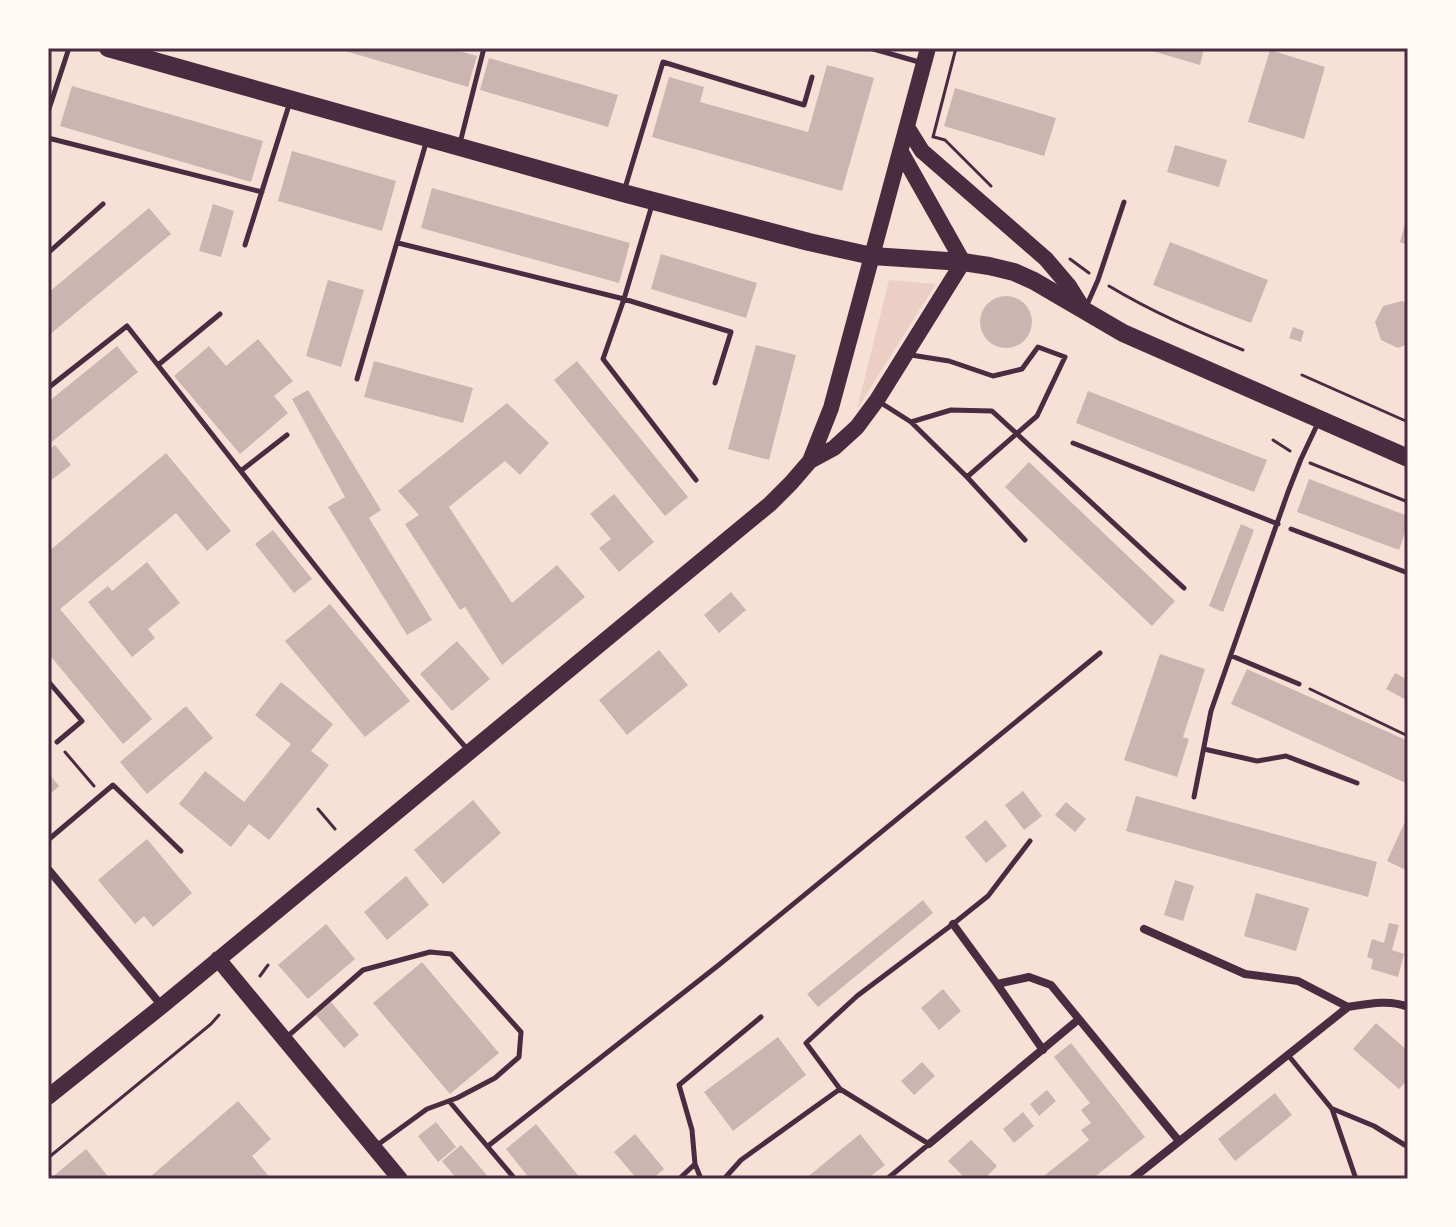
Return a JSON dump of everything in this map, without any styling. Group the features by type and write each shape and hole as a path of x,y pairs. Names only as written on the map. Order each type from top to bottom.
{"main road":[{"path":"108,48 459,148 809,242 872,256 963,262 1014,272 1123,333 1408,458"},
{"path":"48,1097 770,504 810,461 840,379 926,56"},
{"path":"907,127 922,151 1046,259 1069,286 1085,312"},
{"path":"901,152 963,262"},
{"path":"810,461 834,448 857,427 963,262"},
{"path":"218,959 400,1179"}],"street":[{"path":"48,869 162,1006"},
{"path":"953,924 1043,1050"},
{"path":"1144,929 1245,974 1298,981 1348,1007"},
{"path":"997,984 1029,977 1051,985 1179,1141"},
{"path":"1132,1179 1348,1007 1376,1002 1408,1007"},
{"path":"929,1144 1079,1019"}],"lane":[{"path":"48,112 69,48"},
{"path":"459,148 484,48"},
{"path":"870,48 926,56"},
{"path":"623,193 663,62 804,105 812,77"},
{"path":"245,245 290,100"},
{"path":"48,138 262,192"},
{"path":"357,379 427,139"},
{"path":"653,201 603,359 696,480"},
{"path":"1085,312 1124,202"},
{"path":"48,253 103,204"},
{"path":"398,243 624,299 731,332 715,383"},
{"path":"158,365 220,314"},
{"path":"48,388 127,326 338,596 468,751"},
{"path":"906,355 949,361 993,376 1022,369 1038,347 1065,357 1037,416 967,477"},
{"path":"877,400 911,422 1025,540"},
{"path":"911,422 951,410 992,411 1184,588"},
{"path":"1194,797 1211,711 1301,459 1319,420"},
{"path":"242,470 287,435"},
{"path":"1073,443 1278,524"},
{"path":"1291,529 1408,573"},
{"path":"488,1146 720,964 1100,653"},
{"path":"1232,656 1299,684"},
{"path":"48,681 82,721 57,742"},
{"path":"1204,749 1257,761 1286,756 1357,783"},
{"path":"48,840 113,785 181,851"},
{"path":"887,1179 929,1144 840,1089 806,1043 857,996 988,896 1030,841"},
{"path":"284,1039 363,970 430,952 451,954 521,1032 519,1057 495,1078 427,1109 374,1147"},
{"path":"701,1179 695,1164 692,1130 679,1085 761,1017"},
{"path":"1288,1055 1332,1109 1356,1179"},
{"path":"724,1179 741,1160 840,1089"},
{"path":"449,1101 515,1179"},
{"path":"1332,1109 1374,1126 1408,1147"},
{"path":"679,1179 695,1164"}],"path":[{"path":"956,48 933,137 945,140 998,192"},
{"path":"1060,251 1098,280 1138,304 1243,350"},
{"path":"1302,375 1408,422"},
{"path":"1273,440 1301,459 1408,502"},
{"path":"1299,684 1408,736"},
{"path":"57,742 102,795"},
{"path":"318,809 335,829"},
{"path":"260,976 268,965"},
{"path":"48,1158 219,1015"}],"shaded area":[{"path":"889,280 936,284 857,409"}],"building":[{"path":"335,48 449,48 477,56 468,87"},
{"path":"1142,48 1204,48 1200,65"},
{"path":"1270,50 1325,67 1304,139 1248,122"},
{"path":"489,58 618,95 608,127 480,90"},
{"path":"827,65 874,78 842,191 652,137 669,77 704,87 700,102 808,132"},
{"path":"72,86 263,141 251,182 60,126"},
{"path":"955,88 1056,118 1044,156 944,126"},
{"path":"1175,145 1227,160 1219,187 1167,172"},
{"path":"292,151 396,181 382,231 278,201"},
{"path":"432,188 630,243 619,283 421,228"},
{"path":"213,204 234,211 221,257 199,251"},
{"path":"149,208 171,234 48,336 48,293"},
{"path":"1408,217 1408,245 1400,242"},
{"path":"1170,242 1268,280 1251,323 1153,285"},
{"path":"661,254 757,283 746,318 651,289"},
{"path":"328,280 364,290 341,367 306,356"},
{"path":"1006,296 1025,303 1032,322 1025,341 1006,348 987,341 980,322 987,303"},
{"path":"1402,301 1408,304 1408,344 1398,348 1381,340 1375,322 1383,306"},
{"path":"1293,327 1304,331 1301,342 1289,338"},
{"path":"258,339 293,381 274,396 288,413 240,454 174,376 209,346 226,366"},
{"path":"756,345 796,355 769,460 728,449"},
{"path":"117,346 138,372 48,445 48,402"},
{"path":"374,361 473,388 463,423 364,397"},
{"path":"577,361 688,497 665,516 554,380"},
{"path":"308,390 381,510 369,518 432,620 407,635 328,507 345,497 292,399"},
{"path":"1088,391 1267,460 1254,492 1076,423"},
{"path":"507,403 549,443 520,475 505,461 449,507 512,603 557,565 585,597 502,665 465,607 460,610 405,524 419,515 398,491"},
{"path":"55,445 71,465 50,481 48,450"},
{"path":"166,453 231,531 207,551 176,513 60,609 152,719 123,744 48,653 48,552"},
{"path":"1029,462 1175,601 1152,626 1005,487"},
{"path":"1309,479 1408,516 1399,550 1297,512"},
{"path":"614,494 654,542 619,572 599,548 611,539 590,514"},
{"path":"1241,524 1254,530 1223,612 1209,606"},
{"path":"273,530 312,579 294,593 255,544"},
{"path":"147,562 180,603 148,629 155,638 132,657 88,602 108,586 112,591"},
{"path":"731,592 746,610 719,633 704,615"},
{"path":"330,604 410,701 365,737 285,641"},
{"path":"457,641 490,679 452,711 420,674"},
{"path":"659,650 688,685 627,735 599,700"},
{"path":"1160,654 1205,669 1183,737 1189,739 1177,777 1124,760"},
{"path":"1247,669 1408,741 1408,784 1231,704"},
{"path":"1395,673 1408,680 1408,701 1386,689"},
{"path":"281,682 333,724 311,751 329,765 269,840 249,824 231,847 179,804 205,771 244,802 291,744 255,715"},
{"path":"186,706 213,738 147,794 120,762"},
{"path":"48,773 59,786 48,796"},
{"path":"1023,791 1042,816 1024,830 1005,805"},
{"path":"1136,796 1377,862 1368,897 1126,831"},
{"path":"473,800 501,833 443,884 414,850"},
{"path":"1066,802 1086,819 1075,832 1055,815"},
{"path":"1408,815 1408,871 1387,861"},
{"path":"986,820 1007,846 986,863 965,837"},
{"path":"147,839 192,893 153,927 144,916 135,924 98,880"},
{"path":"406,876 429,905 387,940 364,912"},
{"path":"1175,880 1194,886 1183,921 1164,915"},
{"path":"1256,893 1309,908 1296,951 1244,936"},
{"path":"923,900 933,913 818,1007 807,994"},
{"path":"1389,923 1399,925 1392,950 1404,954 1398,977 1371,969 1373,959 1367,957 1372,939 1384,943"},
{"path":"326,924 355,959 308,999 278,965"},
{"path":"422,962 499,1053 450,1094 373,1003"},
{"path":"943,989 961,1011 939,1030 921,1008"},
{"path":"331,1002 359,1035 344,1048 316,1015"},
{"path":"1376,1023 1408,1051 1408,1079 1399,1089 1353,1049"},
{"path":"778,1037 806,1075 733,1131 704,1092"},
{"path":"1071,1043 1145,1137 1092,1179 1040,1179 1089,1140 1081,1130 1091,1123 1081,1110 1090,1103 1054,1057"},
{"path":"922,1062 935,1076 914,1095 901,1081"},
{"path":"1047,1090 1056,1101 1039,1116 1030,1104"},
{"path":"1275,1093 1292,1115 1235,1161 1218,1139"},
{"path":"238,1101 271,1139 252,1156 271,1179 150,1177"},
{"path":"1023,1112 1034,1126 1014,1143 1003,1129"},
{"path":"436,1122 456,1147 438,1162 418,1136"},
{"path":"536,1124 581,1179 530,1179 506,1149"},
{"path":"635,1134 664,1169 652,1179 637,1179 614,1152"},
{"path":"860,1134 885,1165 867,1179 805,1179"},
{"path":"971,1140 997,1166 984,1179 966,1179 948,1161"},
{"path":"461,1145 490,1179 457,1179 442,1161"},
{"path":"86,1149 110,1179 50,1179"}]}
